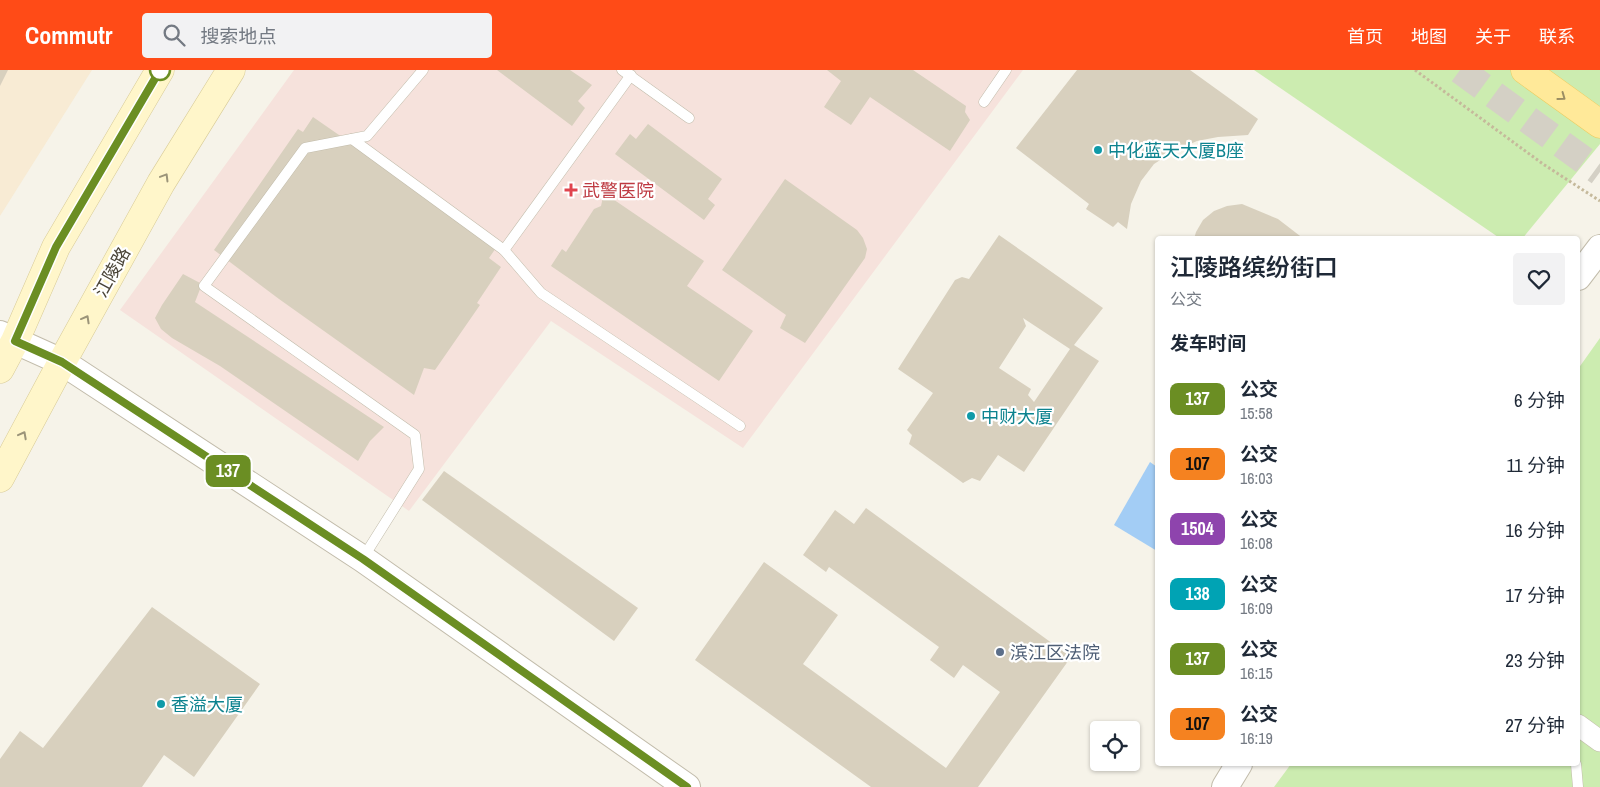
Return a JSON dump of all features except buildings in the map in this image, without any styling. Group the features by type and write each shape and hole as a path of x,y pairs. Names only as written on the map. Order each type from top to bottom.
{"main road":[{"path":"0,369 7,338 56,247 160,70"},
{"name":"江陵路","path":"0,478 161,183 231,70"},
{"path":"1525,70 1600,124"}],"street":[{"path":"1580,274 1600,248"},
{"path":"7,338 62,362 363,559 687,787"},
{"path":"1580,726 1600,741"},
{"path":"1225,787 1238,766"}],"lane":[{"path":"363,559 419,469 415,435 204,286 305,148 367,136 423,70"},
{"path":"984,102 1006,70"},
{"path":"504,250 626,73 689,118"},
{"path":"352,139 504,250 541,293 740,426"},
{"path":"1576,766 1578,787"}],"path":[{"path":"1415,70 1544,164 1600,201"}],"shaded area":[{"path":"0,70 92,70 0,216"},
{"name":"武警医院","path":"294,70 1023,70 743,448 551,321 409,511 120,310"}],"green space":[{"path":"1254,70 1600,70 1600,144 1524,236 1497,236"},
{"path":"1600,338 1600,787 1274,787 1290,766 1580,766 1580,366"}],"water":[{"path":"1150,462 1155,466 1155,550 1114,525"}],"tunnel":[{"path":"1460,70 1600,172"}],"bus line":[{"name":"137","path":"160,70 56,247 15,341 62,362 363,559 687,787"}],"place":[{"name":"中化蓝天大厦B座","path":"1098,150"},
{"name":"武警医院","path":"571,190"},
{"name":"中财大厦","path":"971,416"},
{"name":"滨江区法院","path":"1000,652"},
{"name":"香溢大厦","path":"161,704"}]}
